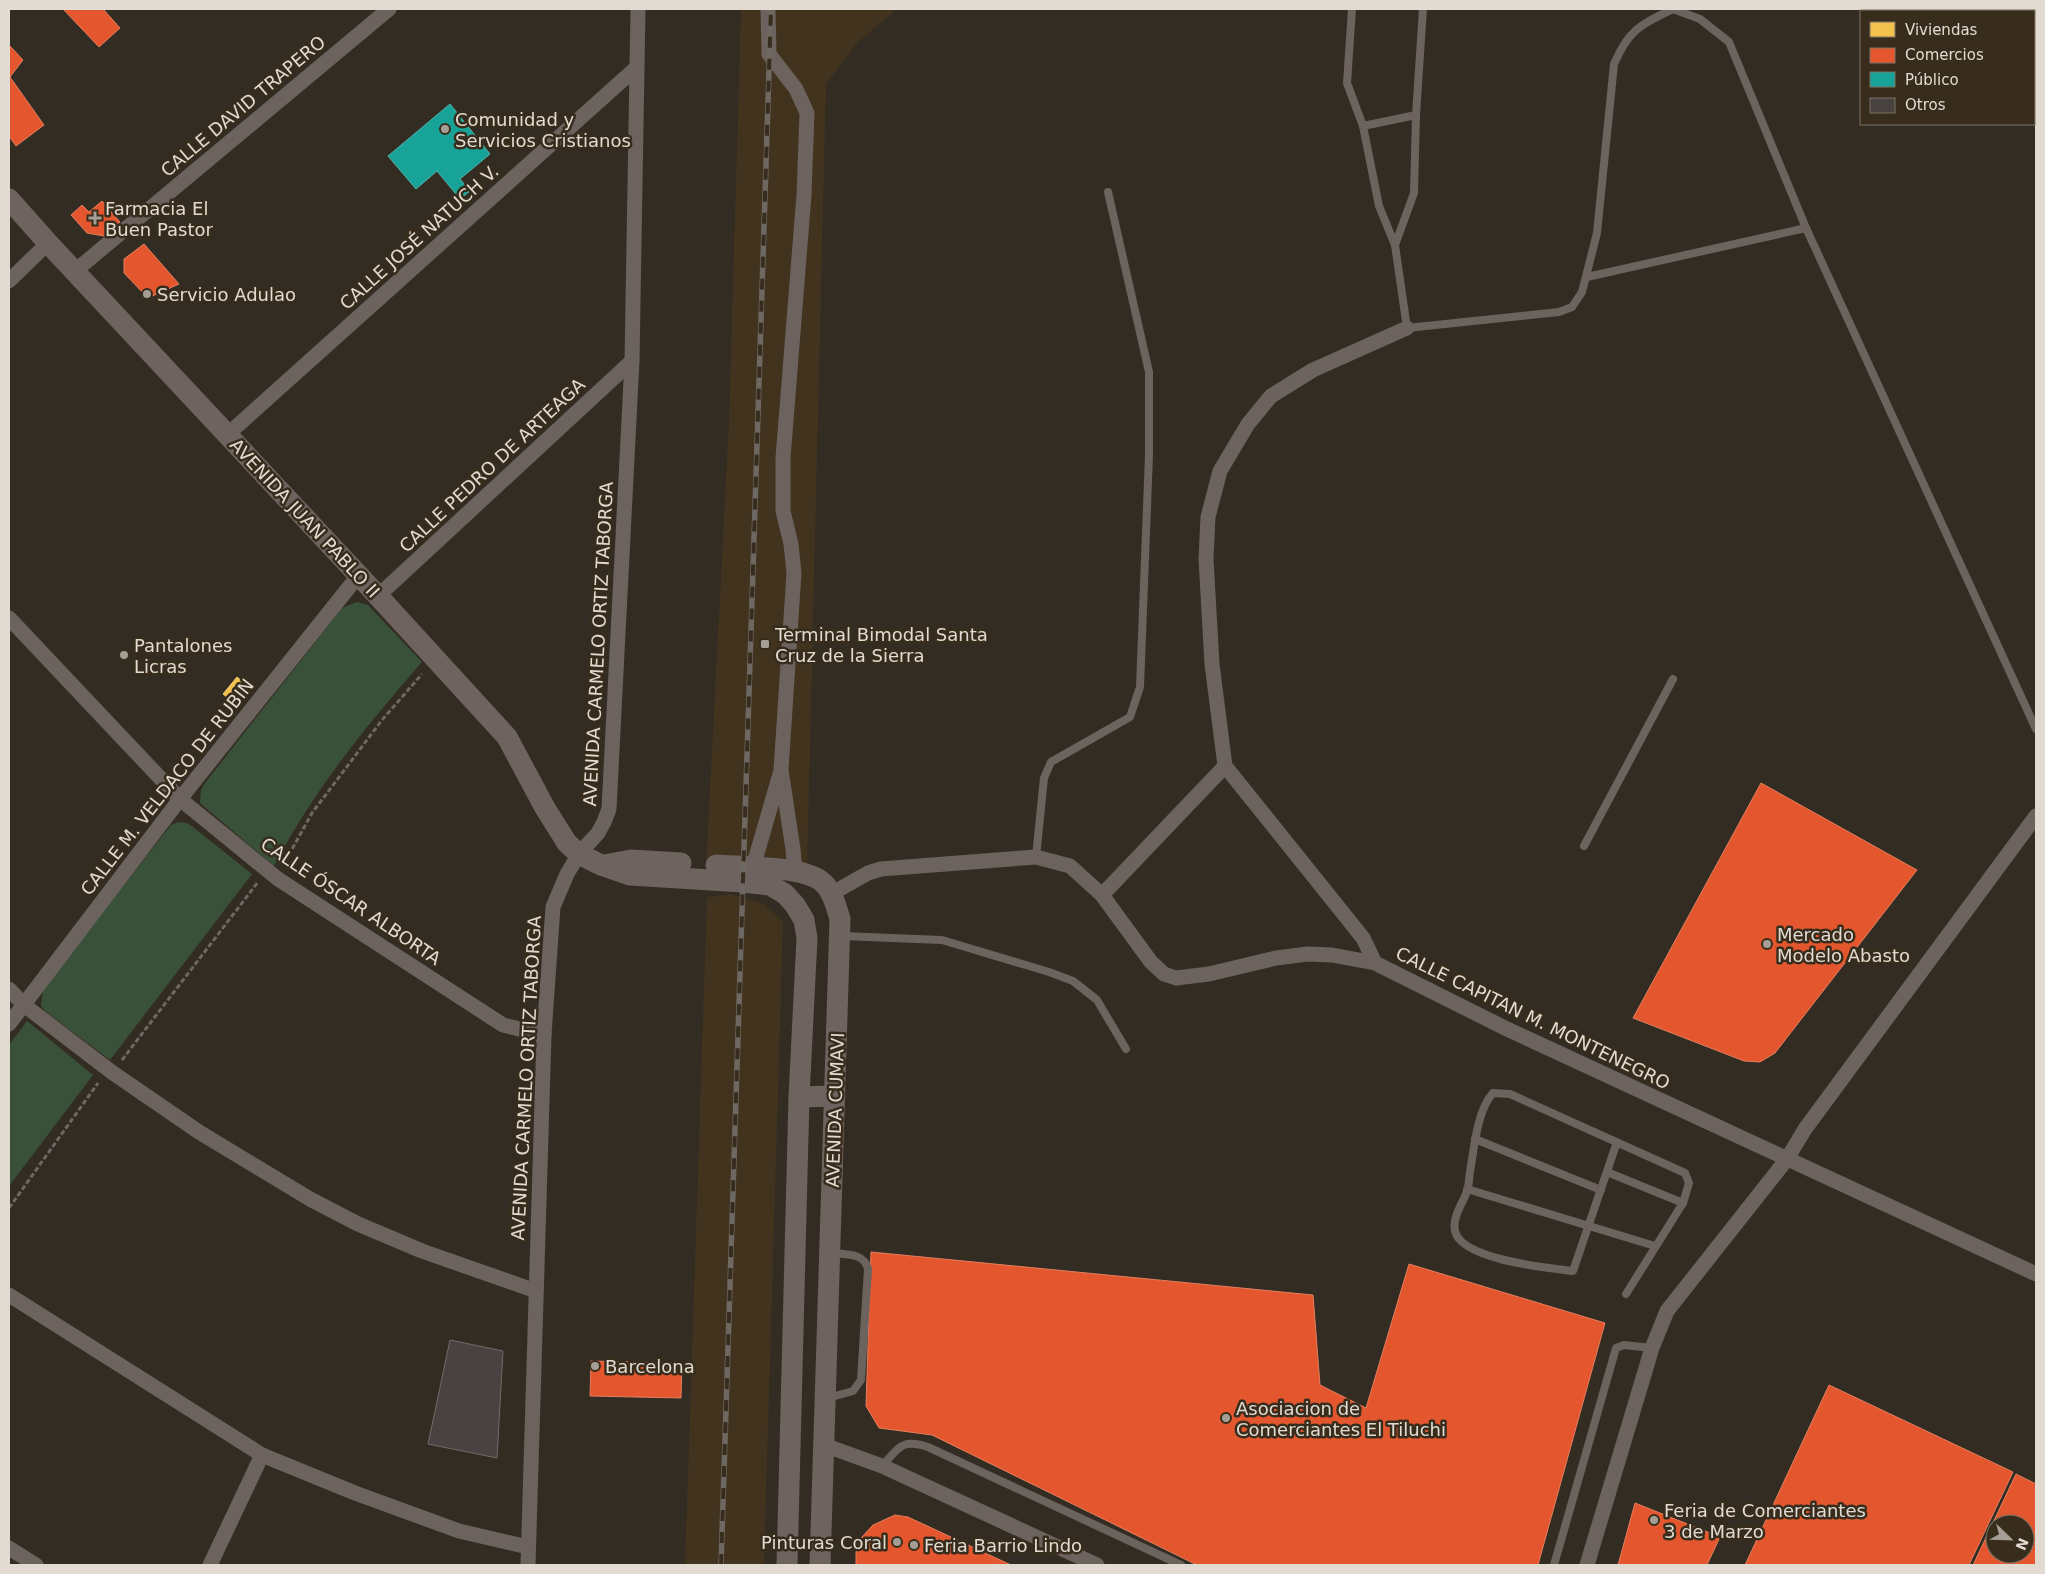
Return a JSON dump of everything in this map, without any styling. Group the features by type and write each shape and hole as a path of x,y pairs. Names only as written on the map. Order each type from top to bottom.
{"street":[{"name":"CALLE DAVID TRAPERO","path":"75,271 389,9"},
{"name":"AVENIDA CARMELO ORTIZ TABORGA","path":"528,1565 544,1035 553,907 567,874 579,854 598,833 609,809 632,360 638,9"},
{"path":"753,867 781,770 794,573 791,544 783,511 783,458 804,195 807,113 796,89 770,54 768,9"},
{"name":"CALLE JOSÉ NATUCH V.","path":"227,435 636,68"},
{"name":"AVENIDA JUAN PABLO II","path":"9,198 48,243 507,737 545,808 567,843 579,854"},
{"path":"9,281 48,243"},
{"path":"1102,895 1225,766 1212,664 1206,559 1208,517 1220,471 1248,424 1271,396 1313,370 1407,328"},
{"name":"CALLE PEDRO DE ARTEAGA","path":"378,596 632,360"},
{"name":"CALLE M. VELDACO DE RUBIN","path":"9,1024 180,799 358,576"},
{"name":"CALLE ÓSCAR ALBORTA","path":"9,618 180,799 273,874 503,1026 544,1035"},
{"name":"CALLE CAPITAN M. MONTENEGRO","path":"1225,766 1363,938 1375,963 1507,1029 2036,1274"},
{"path":"781,770 795,872"},
{"path":"1587,1565 1652,1348 1667,1312 1787,1159 1805,1129 2036,816"},
{"name":"AVENIDA CUMAVI","path":"579,854 601,865 630,875 743,882 770,886 785,894 795,904 804,920 807,938 800,1096 788,1565"},
{"path":"831,894 868,873 881,869 1036,857 1070,866 1102,895 1151,962 1164,974 1176,978 1209,974 1276,958 1308,954 1332,955 1375,963"},
{"name":"AVENIDA CUMAVI","path":"601,865 631,860 753,867 795,872 812,876 821,881 831,894 840,919 820,1565"},
{"path":"9,989 24,1004 110,1071 199,1132 310,1199 358,1224 422,1251 536,1291"},
{"path":"800,1096 835,1096"},
{"path":"9,1295 262,1455 355,1493 459,1531 528,1547"},
{"path":"824,1444 882,1466 1096,1565"},
{"path":"210,1565 262,1455"},
{"path":"9,1548 36,1565"}],"lane":[{"path":"1352,9 1347,83 1363,126 1379,206 1395,245 1407,328 1559,312 1572,306 1582,292 1597,233 1614,64 1622,45 1638,26 1673,9 1700,19 1730,42 1806,228 2036,729"},
{"path":"1395,245 1414,193 1416,115 1423,9"},
{"path":"1363,126 1416,115"},
{"path":"1036,857 1044,778 1051,762 1130,717 1140,687 1150,455 1149,372 1108,192"},
{"path":"1587,277 1806,228"},
{"path":"1584,846 1673,679"},
{"path":"840,936 942,940 1073,981 1097,1000 1126,1049"},
{"path":"1617,1142 1573,1271 1514,1263 1472,1249 1460,1240 1455,1230 1456,1216 1467,1189 1475,1139 1487,1100 1493,1093 1510,1094 1617,1142 1685,1173 1689,1183 1683,1203 1654,1246 1626,1294"},
{"path":"1475,1139 1601,1190"},
{"path":"1607,1172 1683,1203"},
{"path":"1467,1189 1654,1246"},
{"path":"826,1399 853,1390 861,1380 868,1268 866,1262 860,1257 830,1253"},
{"path":"1554,1565 1616,1348 1624,1345 1652,1348"},
{"path":"882,1466 901,1445 914,1442 1181,1565"}],"path":[{"path":"9,1208 110,1071 287,856 312,813 382,720 436,659"}],"shaded area":[{"name":"Terminal Bimodal Santa Cruz de la Sierra","path":"741,9 897,9 858,42 826,84 807,871 706,866 729,422"},
{"path":"731,894 764,904 783,922 764,1565 685,1565 707,897"}],"green space":[{"path":"357,602 368,605 422,662 361,734 323,785 289,838 274,866 200,803 201,790 342,608"},
{"path":"178,822 187,823 193,827 252,874 110,1060 45,1011 41,1006 43,990 171,825"},
{"path":"27,1021 93,1075 9,1186 9,1045"}],"building: Viviendas":[{"path":"237,677 248,686 234,703 223,694"}],"building: Comercios":[{"path":"63,9 103,9 120,28 99,47"},
{"path":"9,45 23,60 10,77 44,125 16,146 9,136"},
{"name":"Farmacia El Buen Pastor","path":"102,201 120,222 104,236 87,233 71,215 82,205 89,212"},
{"path":"144,244 179,284 148,298 124,273 124,259"},
{"name":"Mercado Modelo Abasto","path":"1761,783 1917,870 1775,1053 1760,1062 1744,1061 1633,1018"},
{"name":"Asociacion de Comerciantes El Tiluchi","path":"871,1252 1313,1295 1320,1385 1366,1408 1409,1264 1605,1323 1538,1565 1197,1565 932,1435 879,1428 866,1406"},
{"path":"591,1361 682,1363 681,1398 590,1396"},
{"path":"1829,1385 2013,1472 1993,1514 1985,1514 1985,1531 1969,1565 1745,1565"},
{"path":"2016,1474 2036,1484 2036,1565 1973,1565 1985,1540 1985,1564 2035,1564 2035,1514 1997,1514"},
{"name":"Feria de Comerciantes 3 de Marzo","path":"1635,1503 1720,1537 1707,1565 1618,1565"},
{"name":"Feria Barrio Lindo","path":"895,1515 908,1517 1011,1565 856,1565 856,1552 861,1538 873,1525"}],"building: Público":[{"name":"Comunidad y Servicios Cristianos","path":"450,104 490,154 460,179 470,191 460,199 437,171 416,189 388,156"}],"building: Otros":[{"path":"450,1340 503,1351 497,1458 428,1444"}],"railway":[{"path":"721,1565 771,9"}],"place":[{"name":"Comunidad y Servicios Cristianos","path":"445,129"},
{"name":"Farmacia El Buen Pastor","path":"95,218"},
{"name":"Servicio Adulao","path":"147,294"},
{"name":"Terminal Bimodal Santa Cruz de la Sierra","path":"765,644"},
{"name":"Pantalones Licras","path":"124,655"},
{"name":"Mercado Modelo Abasto","path":"1767,944"},
{"name":"Barcelona","path":"595,1366"},
{"name":"Asociacion de Comerciantes El Tiluchi","path":"1226,1418"},
{"name":"Feria de Comerciantes 3 de Marzo","path":"1654,1520"},
{"name":"Pinturas Coral","path":"897,1542"},
{"name":"Feria Barrio Lindo","path":"914,1545"}]}
